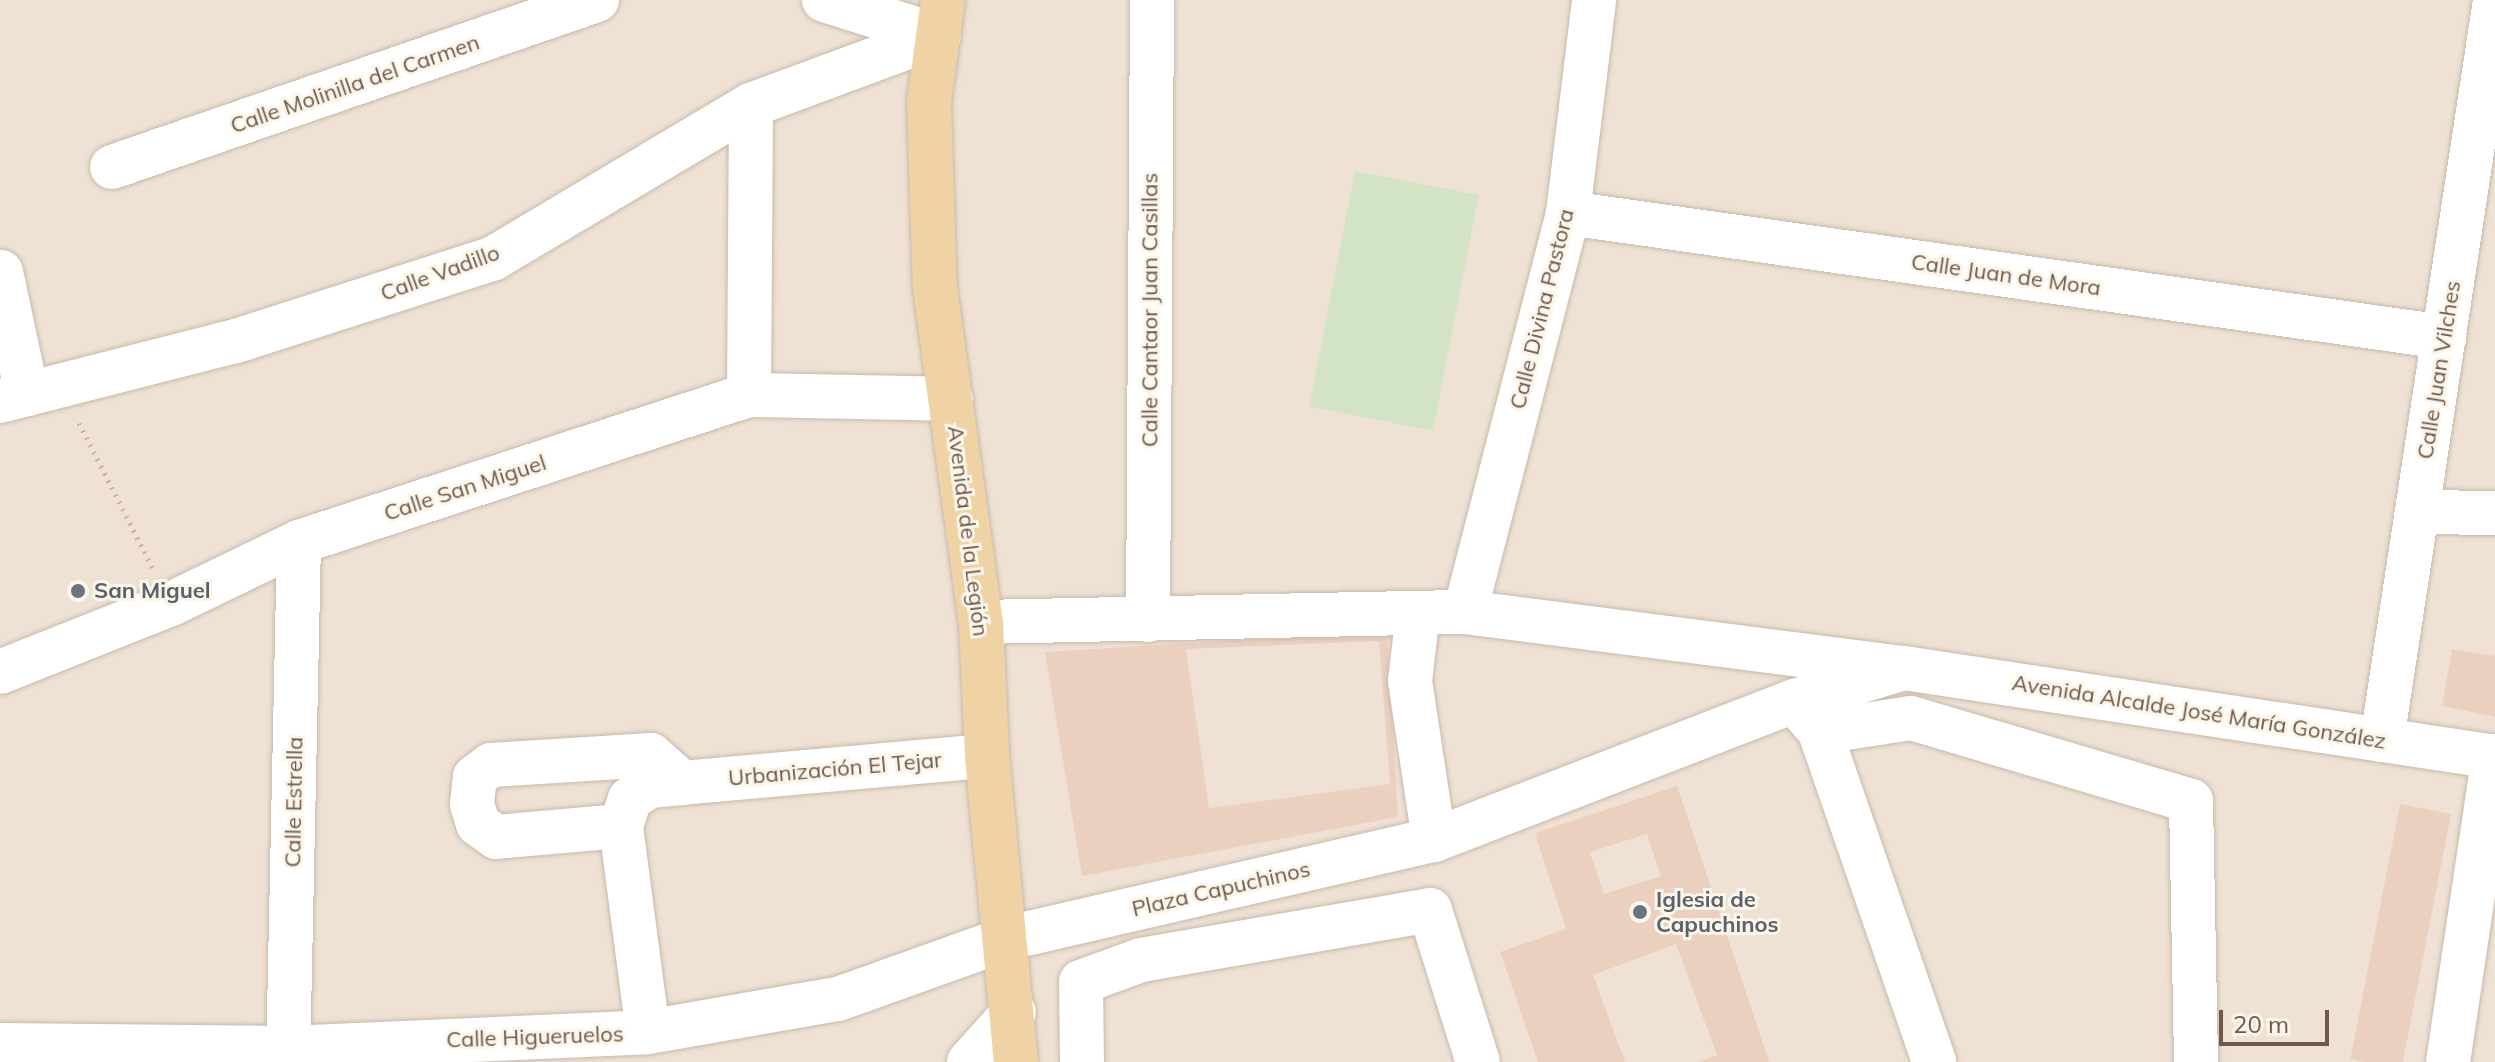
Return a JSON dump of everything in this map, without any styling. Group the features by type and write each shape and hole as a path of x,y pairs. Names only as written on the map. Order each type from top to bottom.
{"main road":[{"name":"Avenida de la Legión","path":"941,18 930,133 935,288 981,622 987,756 1008,938 1016,1062"}],"street":[{"name":"Calle Molinilla del Carmen","path":"112,167 597,0"},
{"path":"824,0 941,18"},
{"name":"Calle Cantaor Juan Casillas","path":"1148,620 1152,0"},
{"name":"Calle Divina Pastora","path":"1465,612 1568,213 1594,0"},
{"name":"Calle Juan Vilches","path":"2382,740 2444,337 2484,146 2495,1"},
{"name":"Calle Vadillo","path":"29,394 236,341 494,258 751,105 941,18"},
{"path":"749,395 751,105"},
{"name":"Calle Juan de Mora","path":"1568,213 2444,337"},
{"path":"1,272 29,394"},
{"name":"Calle San Miguel","path":"0,672 171,604 299,542 749,395 951,399"},
{"path":"2417,512 2495,513"},
{"name":"Calle Estrella","path":"288,1055 299,542"},
{"path":"981,622 1465,612 1904,668"},
{"path":"1418,613 1410,681 1434,840"},
{"path":"1779,651 1807,716 1934,1062"},
{"name":"Avenida Alcalde José María González","path":"1904,668 2494,756"},
{"name":"Plaza Capuchinos","path":"1008,938 1434,840 1807,716 1904,668"},
{"path":"1807,716 1911,718 2191,801 2196,1062"},
{"path":"648,1032 621,826 496,837 478,824 472,804 475,777 491,765 651,755 682,783"},
{"name":"Urbanización El Tejar","path":"621,826 630,799 649,786 987,756"},
{"path":"2448,1062 2494,756"},
{"path":"1082,1062 1081,982 1141,960 1430,910 1478,1062"},
{"name":"Calle Higueruelos","path":"0,1045 288,1055 648,1032 838,999 1008,938"},
{"path":"969,1062 1014,1012"}],"path":[{"path":"29,394 171,604"}],"shaded area":[{"path":"0,0 2495,0 2495,1062 0,1062"}],"green space":[{"path":"1355,171 1479,195 1433,431 1309,407"}],"building":[{"path":"1387,631 1398,817 1082,876 1045,652","holes":["1379,641 1390,784 1209,808 1186,649"]},
{"path":"2452,649 2495,656 2495,717 2442,706"},
{"name":"Iglesia de Capuchinos","path":"1677,786 1769,1062 1699,1062 1717,1055 1676,944 1593,975 1625,1062 1538,1062 1500,952 1566,929 1535,833","holes":["1647,834 1661,876 1604,894 1590,852"]},
{"path":"2400,804 2451,814 2403,1062 2350,1059"}],"place":[{"name":"San Miguel","path":"78,591"},
{"name":"Iglesia de Capuchinos","path":"1640,912"}]}
